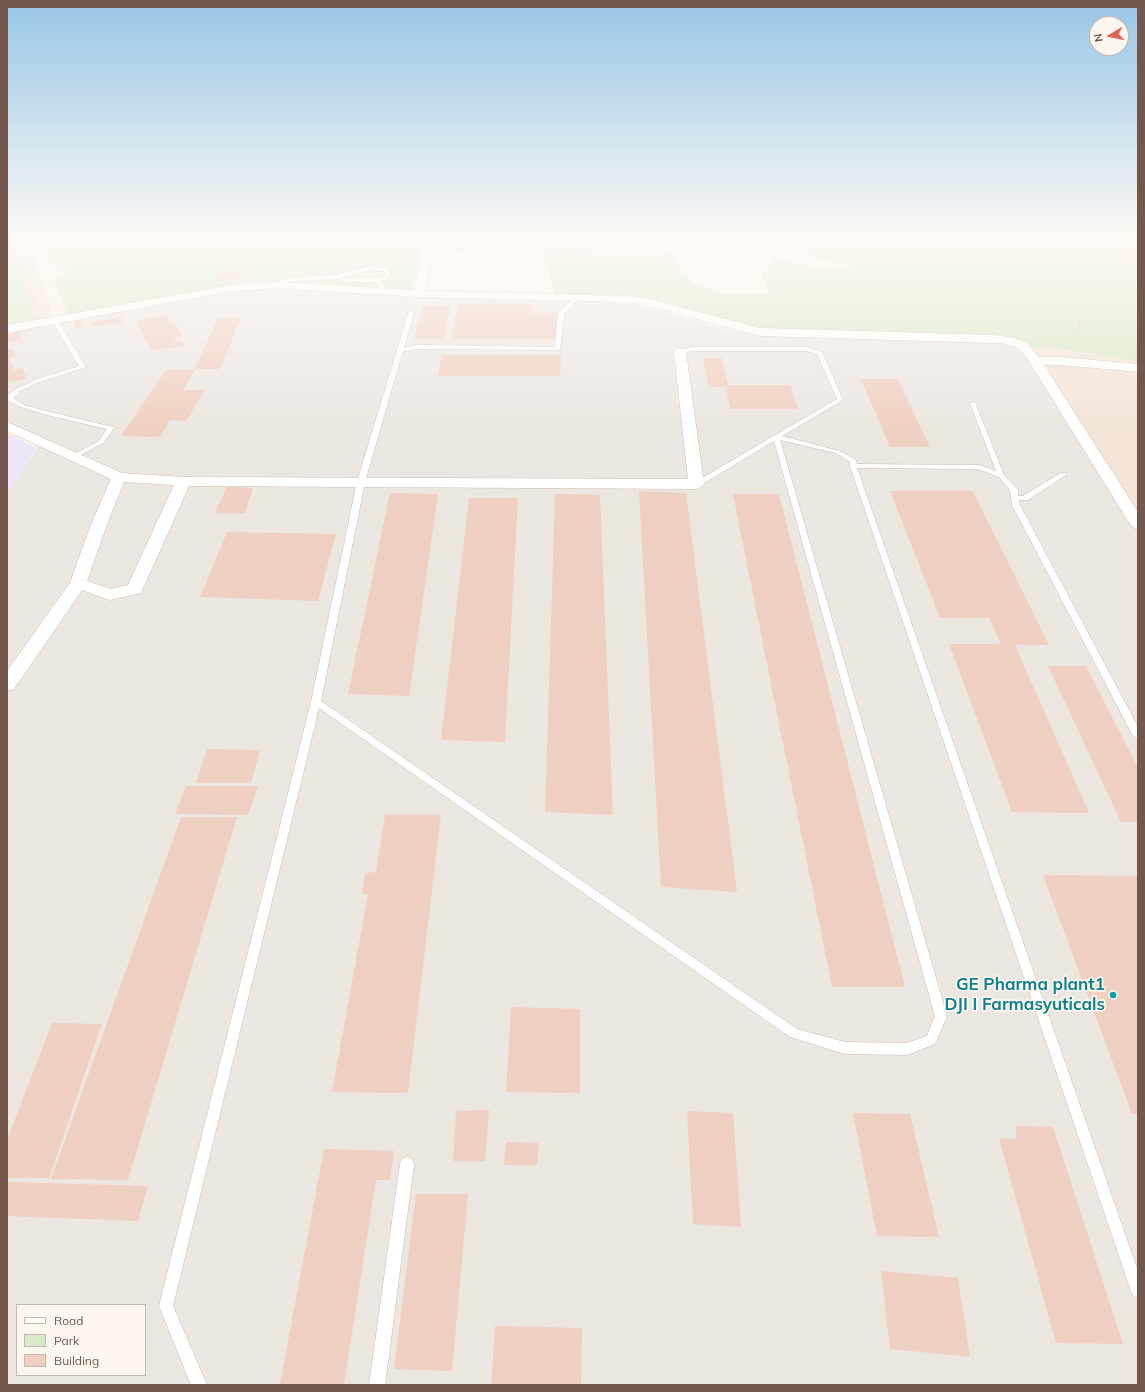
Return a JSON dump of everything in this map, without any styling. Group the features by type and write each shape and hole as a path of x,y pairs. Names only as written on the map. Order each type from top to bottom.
{"street":[{"path":"7,329 152,303"},
{"path":"650,303 760,332 995,339 1010,341 1023,346 1030,353 1138,524"},
{"path":"7,426 119,477 183,481 696,484 680,352"},
{"path":"1035,361 1061,361 1138,368"},
{"path":"7,685 78,583 98,526 119,477"},
{"path":"78,583 110,595 135,589 183,481"}],"lane":[{"path":"400,350 419,347 558,350 561,314 572,303"},
{"path":"199,1385 166,1306 316,702 361,482 411,313"},
{"path":"55,321 83,367 37,380 18,390 9,398 22,406 53,415 111,428 101,442 73,457"},
{"path":"680,352 692,349 807,349 820,353 840,400 696,484"},
{"path":"973,403 1001,476 1014,490 1016,505 1138,736"},
{"path":"316,702 794,1033 845,1048 907,1049 931,1040 941,1016 776,437"},
{"path":"776,437 838,452 854,461 853,466 1138,1291"},
{"path":"853,466 979,467 1001,476"},
{"path":"1015,498 1024,498 1063,474"},
{"path":"377,1385 407,1164"}],"path":[{"path":"35,303 36,312"},
{"path":"1061,361 1079,328 1081,303"}],"shaded area":[{"path":"7,303 48,303 55,321 7,329"},
{"path":"156,303 612,303 642,306 734,332 995,339 1023,346 1138,523 1138,1385 7,1385 7,493 42,442 7,425 7,329"},
{"path":"1023,346 1070,350 1138,362 1138,525"},
{"path":"7,433 37,448 7,493"}],"green space":[{"path":"7,303 30,303 34,319 7,324"},
{"path":"62,303 134,303 67,315"},
{"path":"652,303 1138,303 1138,362 1070,350 1031,347 1024,342 763,329"}],"building":[{"path":"458,304 523,304 533,306 532,313 557,313 556,339 451,339"},
{"path":"423,306 450,306 444,339 414,339"},
{"path":"166,315 170,323 174,322 182,336 174,337 176,341 181,340 184,346 151,350 136,321"},
{"path":"121,317 123,322 93,327 91,322"},
{"path":"218,318 241,318 220,369 195,369"},
{"path":"80,320 84,327 77,328 74,321"},
{"path":"20,330 22,340 7,342 7,332"},
{"path":"13,348 16,356 10,358 14,370 22,368 27,379 7,383 7,350"},
{"path":"442,355 561,355 560,376 438,376"},
{"path":"703,358 722,358 728,385 790,385 798,409 730,409 726,387 709,387"},
{"path":"166,370 195,370 183,390 205,390 186,421 170,420 160,437 121,436"},
{"path":"861,379 898,379 930,447 890,447"},
{"path":"227,487 253,488 245,513 215,513"},
{"path":"639,491 686,493 737,892 661,887"},
{"path":"890,491 973,491 1049,645 1015,645 1089,813 1012,812 949,644 1001,644 989,618 940,618"},
{"path":"390,493 438,494 409,696 348,694"},
{"path":"555,494 600,495 613,815 545,812"},
{"path":"733,494 779,494 905,987 832,987"},
{"path":"469,498 518,498 505,742 441,740"},
{"path":"227,532 336,534 318,601 200,597"},
{"path":"1048,666 1086,666 1138,768 1138,822 1121,822"},
{"path":"207,749 260,750 251,783 196,783"},
{"path":"186,786 258,786 248,815 175,814"},
{"path":"385,815 441,815 408,1093 332,1092 368,894 362,894 365,873 376,872"},
{"path":"181,817 237,817 128,1180 51,1179"},
{"name":"GE Pharma plant1 DJI I Farmasyuticals","path":"1043,875 1138,876 1138,1114 1132,1114"},
{"path":"511,1007 580,1009 580,1093 506,1092"},
{"path":"52,1023 102,1024 49,1178 7,1178 7,1140"},
{"path":"489,1110 485,1161 453,1161 456,1111"},
{"path":"687,1111 733,1113 741,1227 693,1224"},
{"path":"853,1113 910,1114 939,1237 877,1236"},
{"path":"1016,1126 1053,1127 1123,1344 1056,1343 999,1138 1016,1139"},
{"path":"506,1142 539,1143 537,1165 504,1165"},
{"path":"324,1149 394,1151 390,1180 376,1180 344,1385 280,1384"},
{"path":"7,1182 148,1186 138,1221 7,1216"},
{"path":"416,1194 468,1194 452,1371 394,1369"},
{"path":"881,1271 958,1278 970,1357 890,1349"},
{"path":"495,1326 582,1328 581,1385 491,1385"}],"place":[{"name":"GE Pharma plant1 DJI I Farmasyuticals","path":"1113,995"}]}
